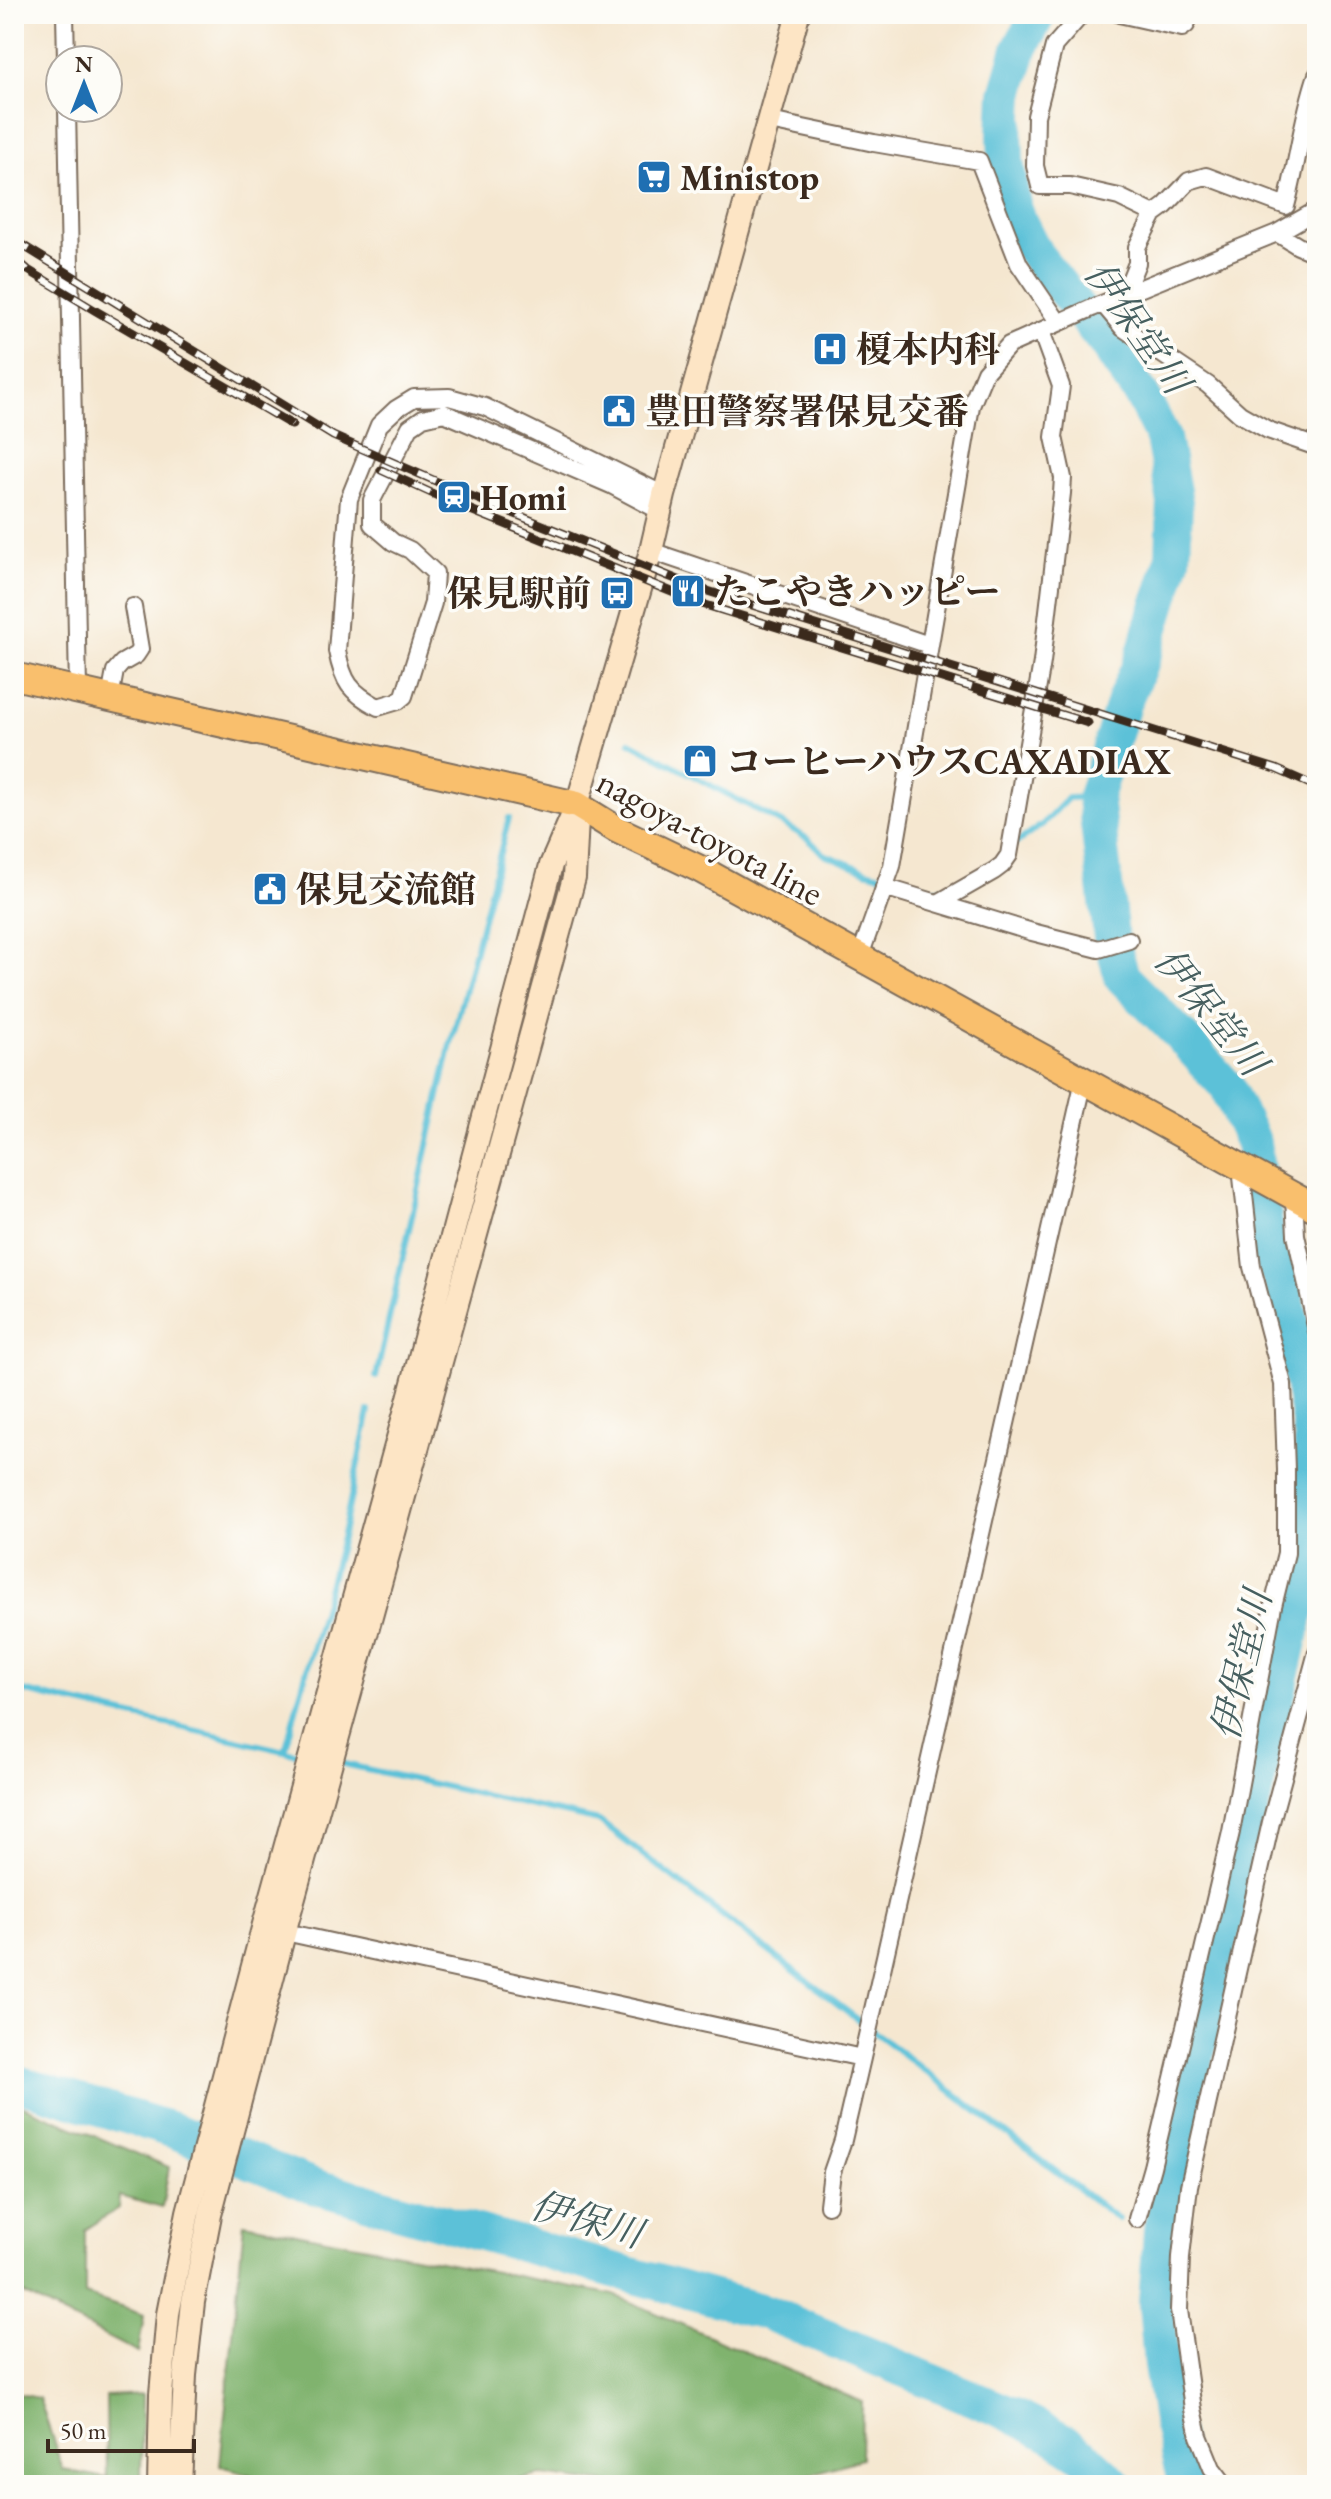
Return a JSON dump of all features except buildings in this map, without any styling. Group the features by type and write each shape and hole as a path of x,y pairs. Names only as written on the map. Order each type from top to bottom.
{"main road":[{"name":"nagoya-toyota line","path":"14,676 577,805 616,829 700,869 860,956 1306,1204"}],"street":[{"path":"65,14 66,44"},
{"path":"159,2485 161,2394 168,2314 199,2213 551,865 577,805 651,551 798,14"},
{"path":"1082,14 1054,46 1036,116 1035,166 1040,186 1070,186 1119,197 1154,214"},
{"path":"1119,14 1182,28 1190,14"},
{"path":"1124,295 1137,263 1137,247 1154,214 1189,181 1206,176 1286,206 1297,167 1304,119 1317,75"},
{"path":"770,121 979,161 1019,264 1065,321"},
{"path":"67,124 78,690"},
{"path":"860,956 892,866 971,406 985,372 1009,345 1277,233 1317,210"},
{"path":"1277,233 1317,254"},
{"path":"1098,306 1123,328 1208,385 1240,414 1268,430 1317,447"},
{"path":"938,903 1002,865 1010,848 1044,647 1063,478 1054,437 1061,386 1041,331"},
{"path":"449,397 485,407 662,503 611,485 444,413 423,418 410,427 372,500 372,524 393,542 410,550 435,573 433,603 404,696 378,707 357,695 341,675 337,651 349,499 379,425 414,398 449,397"},
{"path":"651,551 929,645"},
{"path":"110,698 115,671 140,649 133,607"},
{"path":"231,2091 285,1932 574,878 577,805"},
{"path":"885,885 1032,932 1099,949 1129,940"},
{"path":"828,2205 832,2172 843,2140 862,2058 1084,1080"},
{"path":"1137,2219 1231,1832 1273,1606 1286,1553 1283,1384 1252,1267 1244,1169"},
{"path":"1306,1204 1296,1235 1317,1331"},
{"path":"1225,2485 1212,2468 1199,2436 1193,2409 1179,2310 1181,2257 1189,2186 1267,1837 1317,1652"},
{"path":"285,1932 862,2058"},
{"path":"180,2485 199,2213"}],"green space":[{"path":"14,2102 169,2167 162,2208 120,2196 119,2208 85,2230 85,2295 144,2315 138,2353 14,2289"},
{"path":"244,2223 614,2295 862,2402 861,2459 798,2478 796,2485 623,2485 541,2475 491,2485 280,2485 220,2465"},
{"path":"14,2393 39,2398 63,2470 107,2478 106,2396 142,2394 141,2485 14,2485"}],"waterway":[{"name":"伊保堂川","path":"1038,14 1020,49 1007,94 1006,162 1014,211 1036,255 1105,342 1142,396 1163,438 1175,502 1173,559 1095,797 1111,937 1122,977 1227,1087 1253,1143 1269,1252 1283,1287 1292,1324 1312,1438 1311,1533 1299,1602 1217,1956 1161,2231 1156,2303 1161,2365 1171,2425 1186,2485"},
{"path":"630,742 785,825 808,839 824,854 866,871 937,890 954,887"},
{"path":"1015,844 1043,824 1068,798 1095,797"},
{"path":"376,1377 450,1047 509,818"},
{"path":"14,1689 285,1751 343,1534 369,1411"},
{"path":"285,1751 304,1755"},
{"path":"335,1762 599,1821 1118,2219"},
{"name":"伊保川","path":"14,2082 172,2130 316,2187 768,2313 1006,2412 1083,2455 1116,2485"}],"railway":[{"path":"14,240 333,436 456,490 698,588 1276,769 1317,787"},
{"path":"14,258 28,270 96,311 292,425"},
{"path":"381,470 451,502 699,603 1088,723"}],"place":[{"name":"Ministop","path":"654,177"},
{"name":"榎本内科","path":"830,349"},
{"name":"豊田警察署保見交番","path":"619,411"},
{"name":"Homi","path":"454,497"},
{"name":"たこやきハッピー","path":"688,591"},
{"name":"保見駅前","path":"617,593"},
{"name":"コーヒーハウスCAXADIAX","path":"700,761"},
{"name":"保見交流館","path":"270,889"}]}
